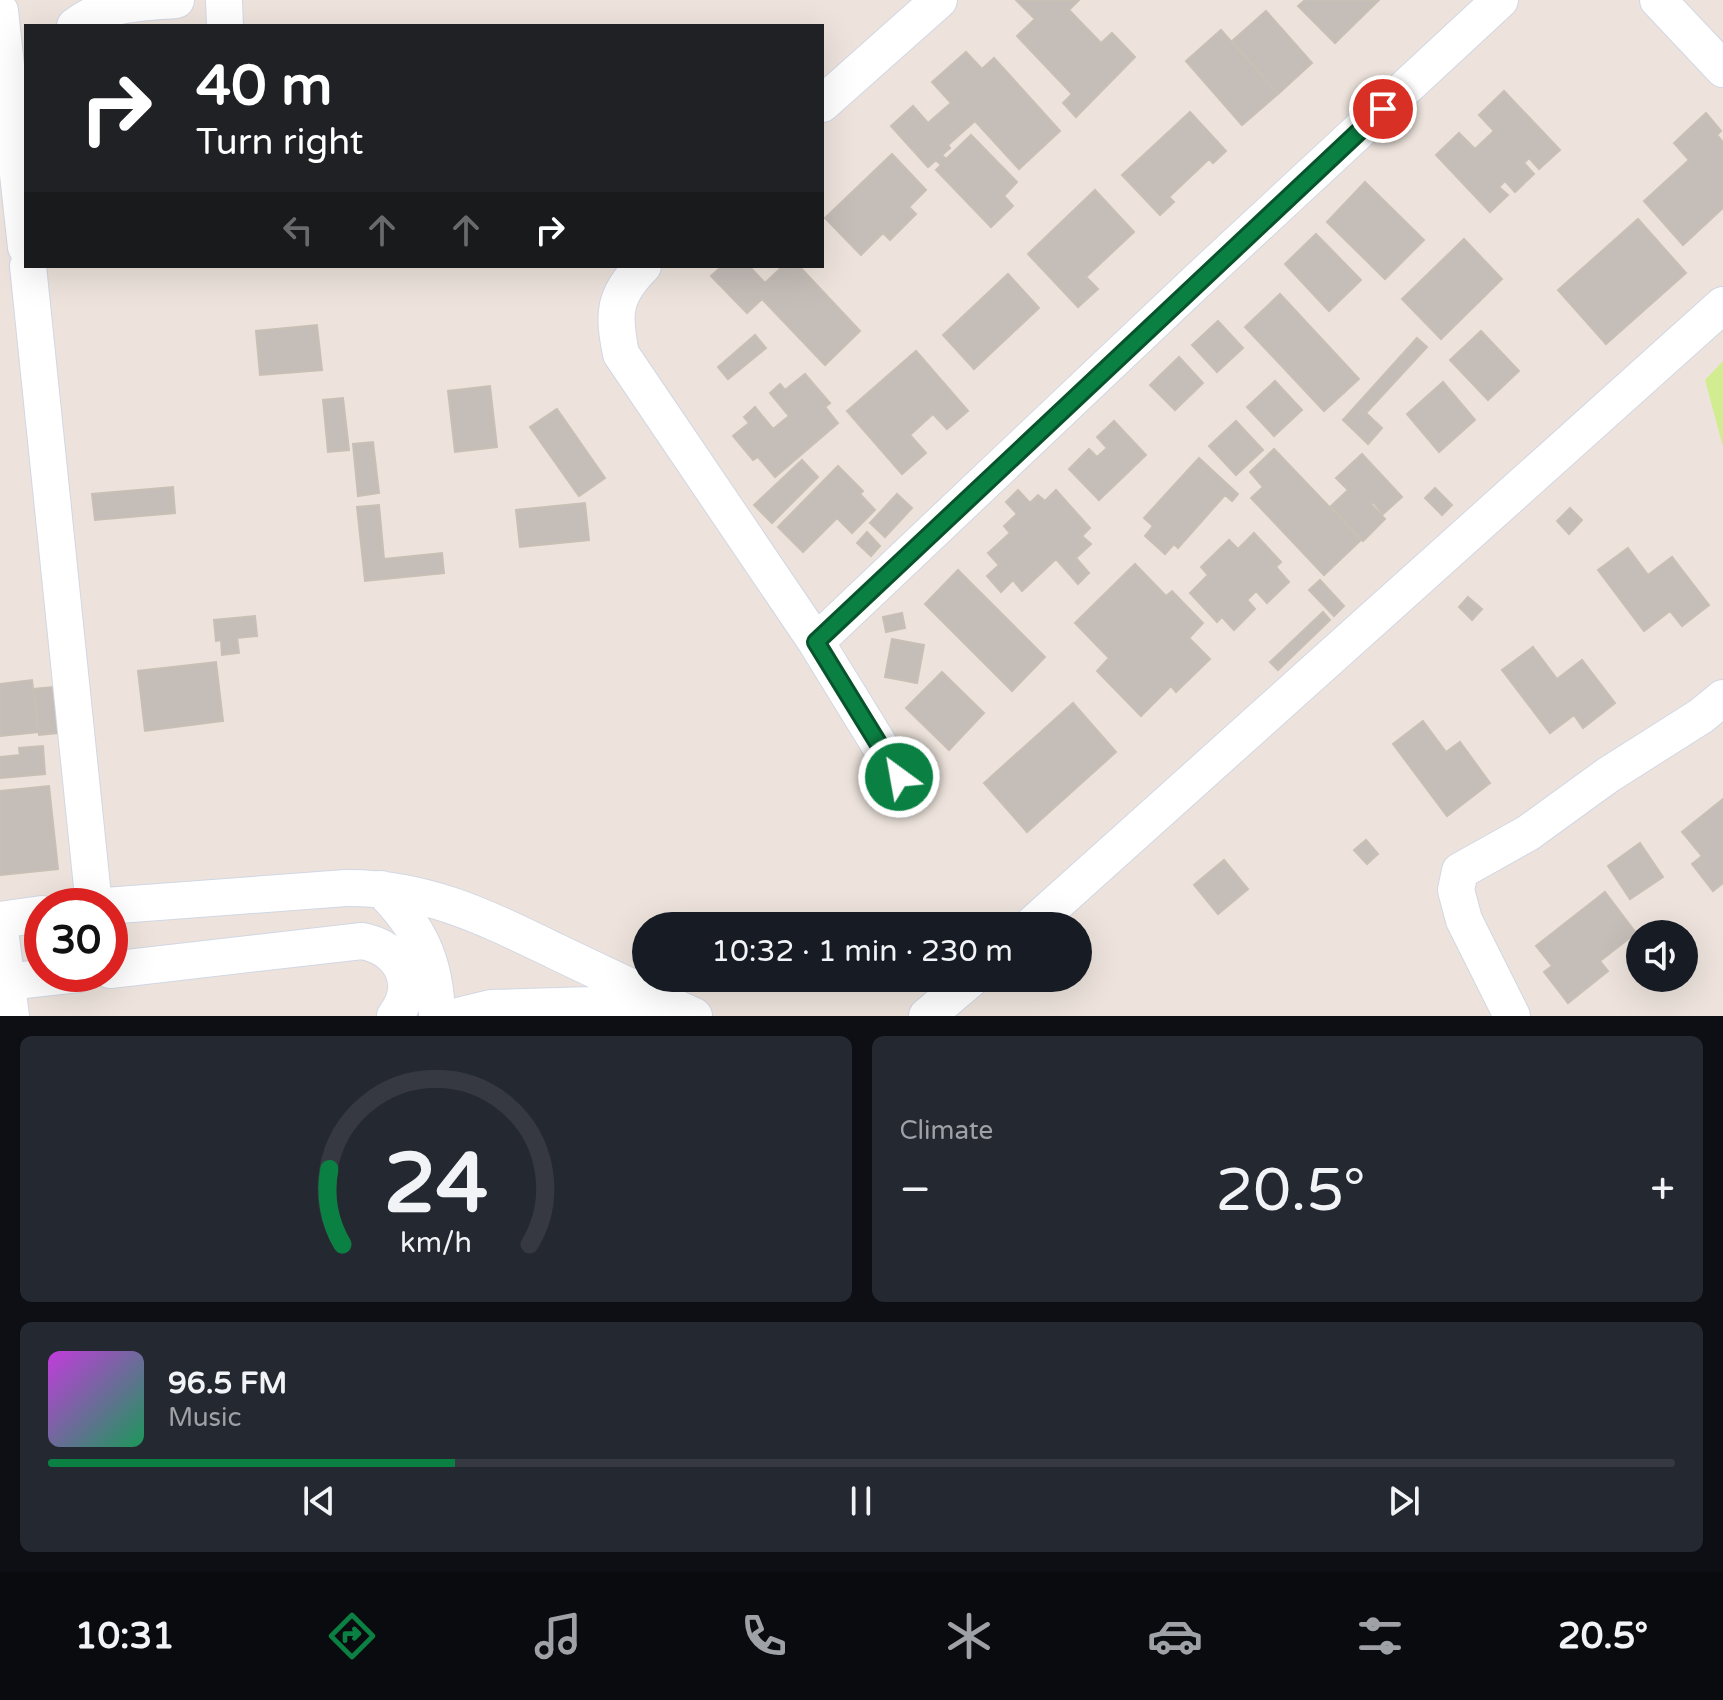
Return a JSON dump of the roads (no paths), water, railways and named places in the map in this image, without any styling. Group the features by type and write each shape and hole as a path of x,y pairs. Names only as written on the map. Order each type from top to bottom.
{"street":[{"path":"224,0 225,24"},
{"path":"824,102 939,0"},
{"path":"816,642 1500,0"},
{"path":"1658,0 1723,69"},
{"path":"78,24 93,13 155,1"},
{"path":"0,11 18,94 24,209"},
{"path":"28,268 92,888"},
{"path":"641,268 629,280 614,318 621,354 816,642 899,777"},
{"path":"1047,912 1723,305"},
{"path":"1512,1016 1464,920 1456,890 1460,871 1528,833 1723,698"},
{"path":"128,904 346,888 381,889 423,896 464,908 679,1009"},
{"path":"381,889 403,911 419,936 431,964 437,994 437,1016"},
{"path":"0,920 24,917"},
{"path":"0,930 8,999 28,992"},
{"path":"128,968 362,941 388,950 398,960 404,973 406,990 402,1008 395,1016"},
{"path":"927,1016 955,992"},
{"path":"458,1016 491,1008 679,1009"}]}
